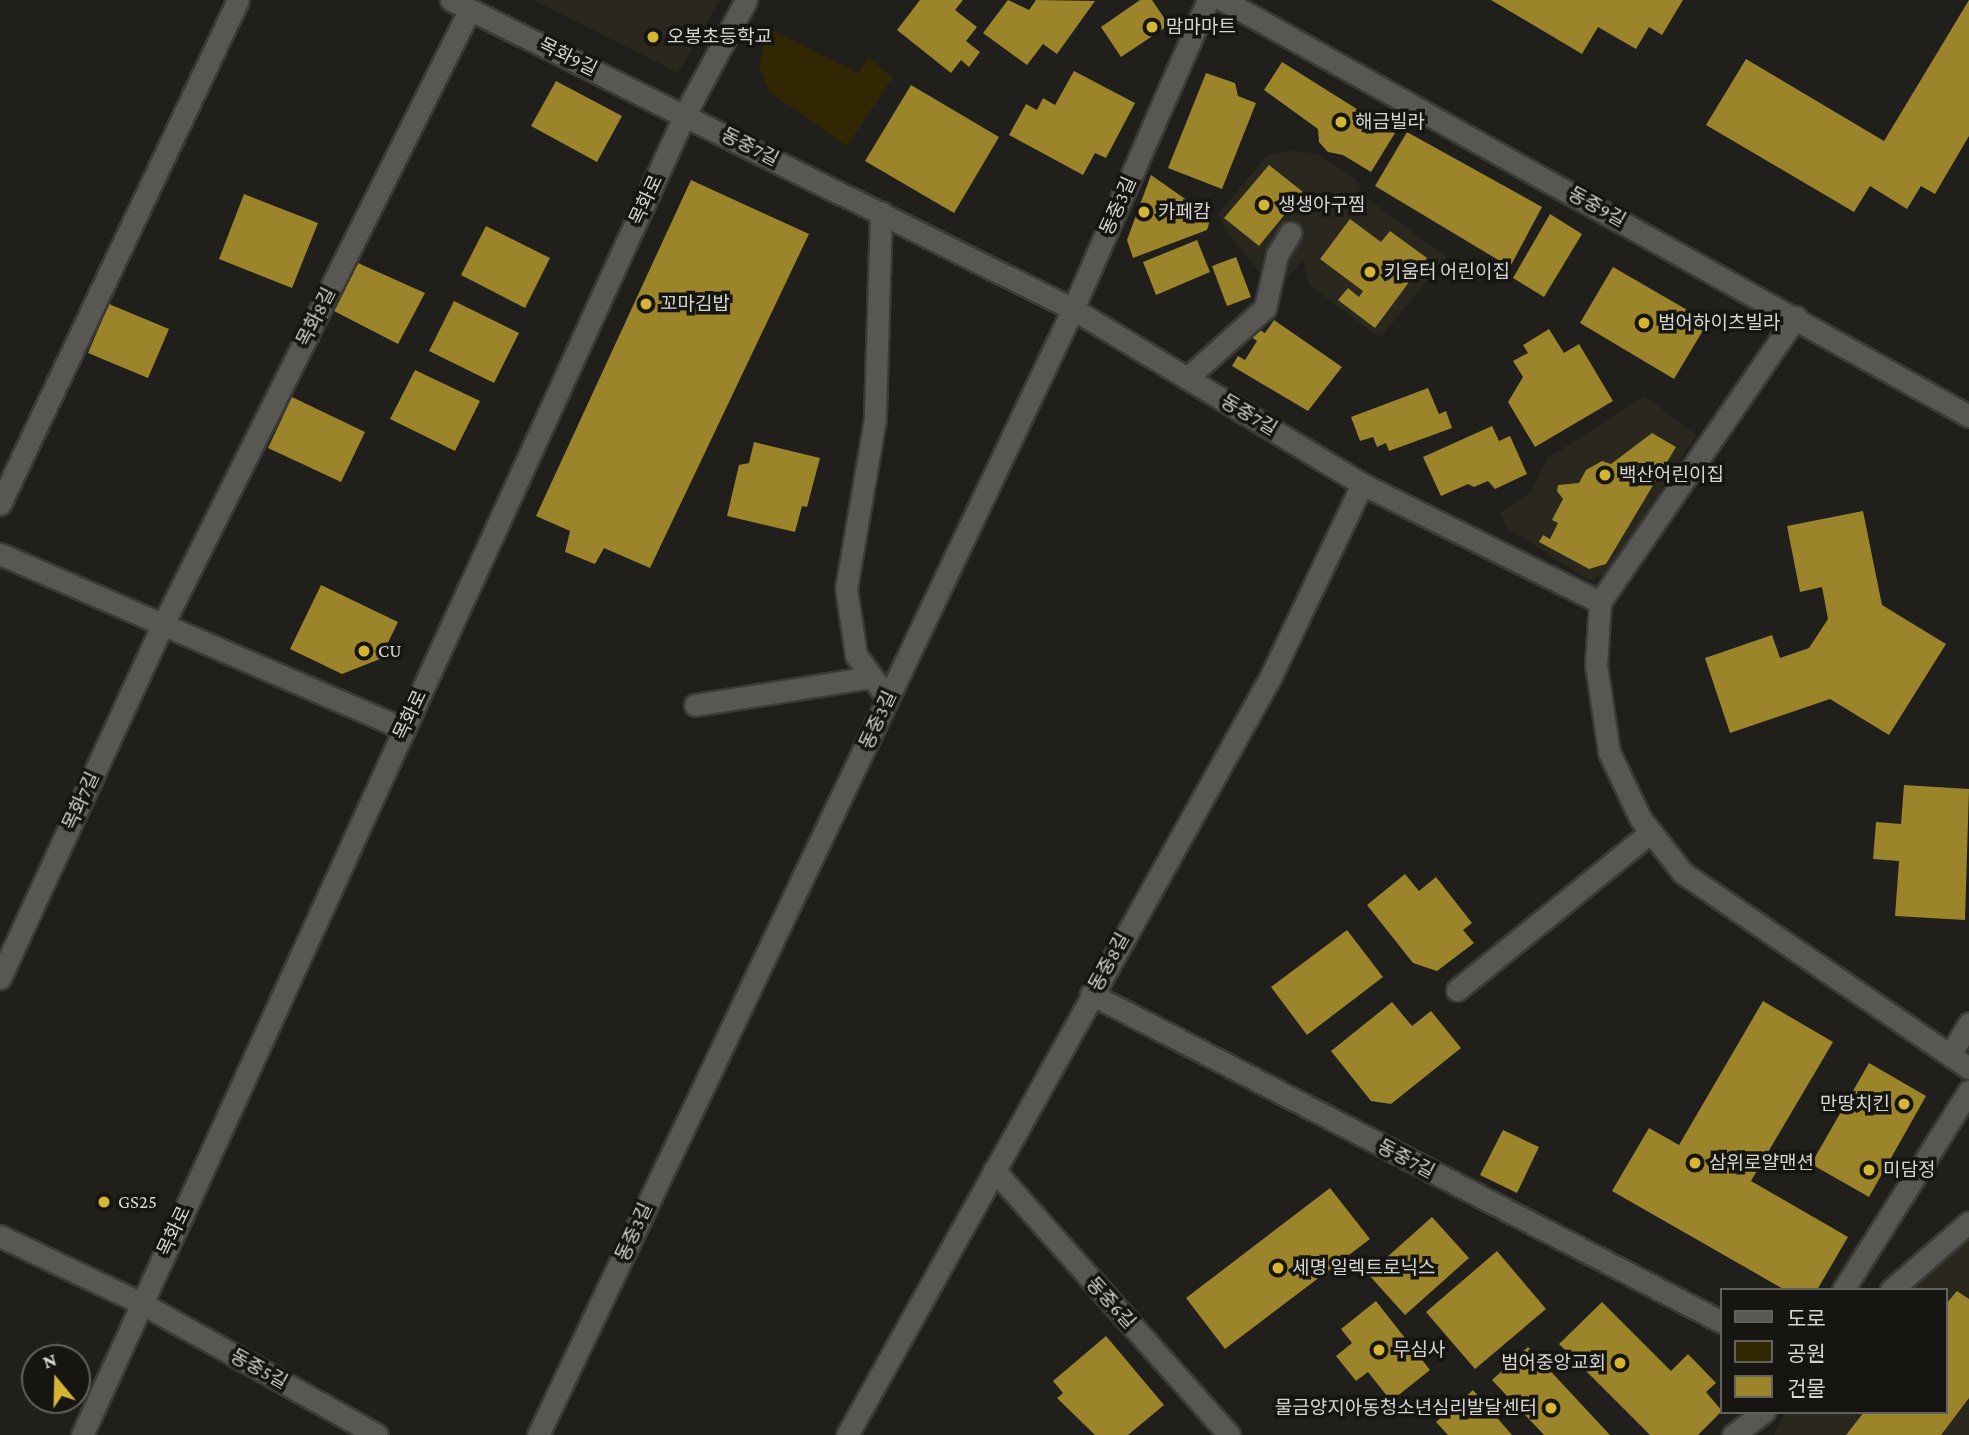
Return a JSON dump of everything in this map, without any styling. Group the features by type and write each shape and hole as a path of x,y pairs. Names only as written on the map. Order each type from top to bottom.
{"street":[{"path":"0,503 238,0"},
{"name":"목화로","path":"82,1435 685,114 746,0"},
{"name":"동중3길","path":"538,1435 1073,309 1209,0"},
{"name":"동중9길","path":"1223,0 1796,317 1969,416"},
{"name":"목화9길","path":"460,5 685,114"},
{"name":"목화8길","path":"163,624 460,5"},
{"name":"동중7길","path":"685,114 1073,309 1362,484 1600,602"},
{"path":"881,212 875,419 846,588 856,655 888,699"},
{"path":"1187,378 1265,308 1277,254 1290,233"},
{"path":"1796,317 1600,602 1596,666 1609,752 1651,832 1683,873 1969,1068"},
{"name":"동중8길","path":"847,1435 1271,676 1362,484"},
{"path":"0,554 404,729"},
{"name":"목화7길","path":"0,978 163,624"},
{"path":"695,705 872,677"},
{"path":"1457,989 1651,832"},
{"name":"동중7길","path":"1091,994 1720,1321"},
{"path":"1950,1055 1969,1023"},
{"path":"1844,1288 1969,1091"},
{"name":"동중6길","path":"994,1170 1229,1435"},
{"path":"1893,1288 1969,1222"},
{"path":"0,1236 141,1303"},
{"name":"동중5길","path":"141,1303 376,1435"},
{"path":"1733,1435 1762,1414"},
{"path":"1753,1435 1764,1414"}],"shaded area":[{"name":"오봉초등학교","path":"534,0 720,0 678,73"},
{"path":"1290,150 1317,154 1351,175 1361,186 1359,192 1446,257 1380,338 1309,285 1303,260 1276,292 1225,230 1218,214 1267,156"},
{"name":"백산어린이집","path":"1645,396 1696,435 1606,574 1589,580 1507,528 1500,513 1531,492 1548,458"},
{"path":"1969,1237 1969,1435 1774,1435 1784,1414 1948,1414 1948,1288 1910,1288"}],"green space":[{"path":"769,29 858,73 868,58 893,77 847,146 770,92 759,66"}],"building":[{"path":"920,0 963,0 955,10 977,27 966,41 980,52 969,67 961,60 951,73 897,30"},
{"path":"1008,0 1029,10 1036,0 1095,1 1057,54 1043,44 1027,65 983,33"},
{"path":"1140,0 1152,0 1169,25 1121,57 1101,27"},
{"path":"1491,0 1683,0 1662,35 1649,27 1636,49 1598,27 1582,54"},
{"path":"1969,0 1969,136 1935,194 1921,186 1907,209 1870,186 1854,212 1706,125 1746,59 1884,141"},
{"name":"해금빌라","path":"1282,62 1395,133 1371,172 1343,155 1328,152 1319,142 1318,129 1264,90"},
{"path":"1074,71 1135,103 1106,158 1095,153 1083,175 1009,135 1026,104 1037,110 1043,98 1055,105"},
{"path":"1206,73 1235,83 1238,96 1256,103 1222,189 1168,168"},
{"path":"556,81 622,116 597,162 531,126"},
{"path":"911,85 999,137 954,213 865,161"},
{"path":"1407,132 1542,207 1510,267 1375,186"},
{"name":"생생아구찜","path":"1269,165 1303,192 1259,246 1224,218"},
{"path":"1151,175 1211,217 1207,230 1133,258 1127,240"},
{"path":"691,180 809,234 650,568 604,548 595,564 565,552 570,531 536,516"},
{"path":"244,194 318,223 292,288 219,259"},
{"path":"1550,214 1582,234 1544,297 1513,278"},
{"path":"1350,219 1381,242 1390,231 1427,258 1375,328 1338,300 1348,288 1359,297 1363,291 1320,259"},
{"path":"486,226 550,258 525,308 461,275"},
{"path":"1197,240 1210,272 1156,295 1143,262"},
{"path":"1236,257 1251,297 1227,306 1212,266"},
{"path":"358,263 425,293 398,344 334,311"},
{"name":"범어하이츠빌라","path":"1613,267 1708,322 1674,379 1580,323"},
{"path":"454,301 519,333 494,383 429,351"},
{"path":"109,304 169,329 148,378 88,353"},
{"path":"1274,320 1342,367 1308,411 1232,366 1238,356 1245,360 1257,341 1249,335 1255,327 1265,333"},
{"path":"1549,329 1564,353 1579,344 1613,401 1535,447 1508,402 1523,377 1513,361 1528,353 1523,345"},
{"path":"415,370 480,401 455,451 390,419"},
{"path":"1428,388 1439,414 1446,411 1452,428 1389,451 1386,443 1377,447 1373,437 1360,441 1351,417"},
{"path":"292,397 365,432 341,482 268,448"},
{"path":"1492,426 1499,441 1510,436 1527,474 1495,489 1488,481 1474,487 1468,484 1441,496 1423,457"},
{"path":"1652,433 1676,447 1606,564 1589,569 1539,542 1543,535 1550,539 1558,523 1552,520 1563,499 1557,491 1558,485 1579,483 1586,470 1602,461 1611,464"},
{"path":"754,442 820,458 807,507 802,506 795,532 727,516 739,465 749,463"},
{"path":"1863,511 1882,605 1946,644 1889,735 1830,699 1730,733 1705,658 1772,635 1780,658 1809,648 1828,619 1822,587 1800,592 1787,526"},
{"path":"321,585 398,622 380,659 342,674 290,649"},
{"path":"1904,785 1969,789 1965,920 1895,916 1899,861 1873,859 1876,822 1901,824"},
{"path":"1405,874 1419,891 1436,877 1472,923 1463,930 1474,943 1437,971 1413,963 1367,905"},
{"path":"1347,930 1383,977 1307,1035 1271,987"},
{"name":"삼위로얄맨션","path":"1763,1001 1833,1042 1751,1181 1848,1237 1818,1288 1782,1288 1612,1191 1649,1128 1679,1145"},
{"path":"1392,1002 1412,1026 1431,1011 1461,1048 1391,1104 1371,1101 1331,1051"},
{"path":"1869,1063 1926,1096 1869,1197 1811,1164"},
{"path":"1503,1130 1539,1147 1517,1193 1480,1175"},
{"name":"세명 일렉트로닉스","path":"1330,1188 1370,1239 1225,1349 1186,1298"},
{"path":"1432,1217 1469,1258 1405,1315 1368,1274"},
{"path":"1497,1251 1546,1309 1475,1369 1426,1312"},
{"path":"1957,1291 1969,1299 1969,1398 1941,1435 1846,1435 1862,1414 1948,1414 1948,1302"},
{"name":"무심사","path":"1376,1301 1430,1370 1391,1401 1368,1372 1356,1381 1336,1356 1352,1343 1341,1329"},
{"name":"범어중앙교회","path":"1602,1302 1671,1371 1688,1354 1716,1383 1706,1392 1720,1409 1720,1413 1698,1435 1650,1435 1559,1344"},
{"path":"1106,1336 1164,1405 1128,1435 1095,1435 1057,1398 1063,1393 1053,1381"},
{"name":"물금양지아동청소년심리발달센터","path":"1528,1347 1610,1435 1544,1435 1492,1380"},
{"path":"1473,1390 1512,1435 1448,1435 1436,1422"}],"place":[{"name":"맘마마트","path":"1152,27"},
{"name":"오봉초등학교","path":"653,37"},
{"name":"해금빌라","path":"1341,122"},
{"name":"생생아구찜","path":"1264,205"},
{"name":"카페캄","path":"1144,212"},
{"name":"키움터 어린이집","path":"1370,272"},
{"name":"꼬마김밥","path":"646,304"},
{"name":"범어하이츠빌라","path":"1644,323"},
{"name":"백산어린이집","path":"1605,475"},
{"name":"CU","path":"364,651"},
{"name":"만땅치킨","path":"1904,1104"},
{"name":"삼위로얄맨션","path":"1695,1163"},
{"name":"미담정","path":"1869,1170"},
{"name":"GS25","path":"104,1202"},
{"name":"세명 일렉트로닉스","path":"1278,1268"},
{"name":"무심사","path":"1379,1350"},
{"name":"범어중앙교회","path":"1620,1363"},
{"name":"물금양지아동청소년심리발달센터","path":"1551,1408"}]}
